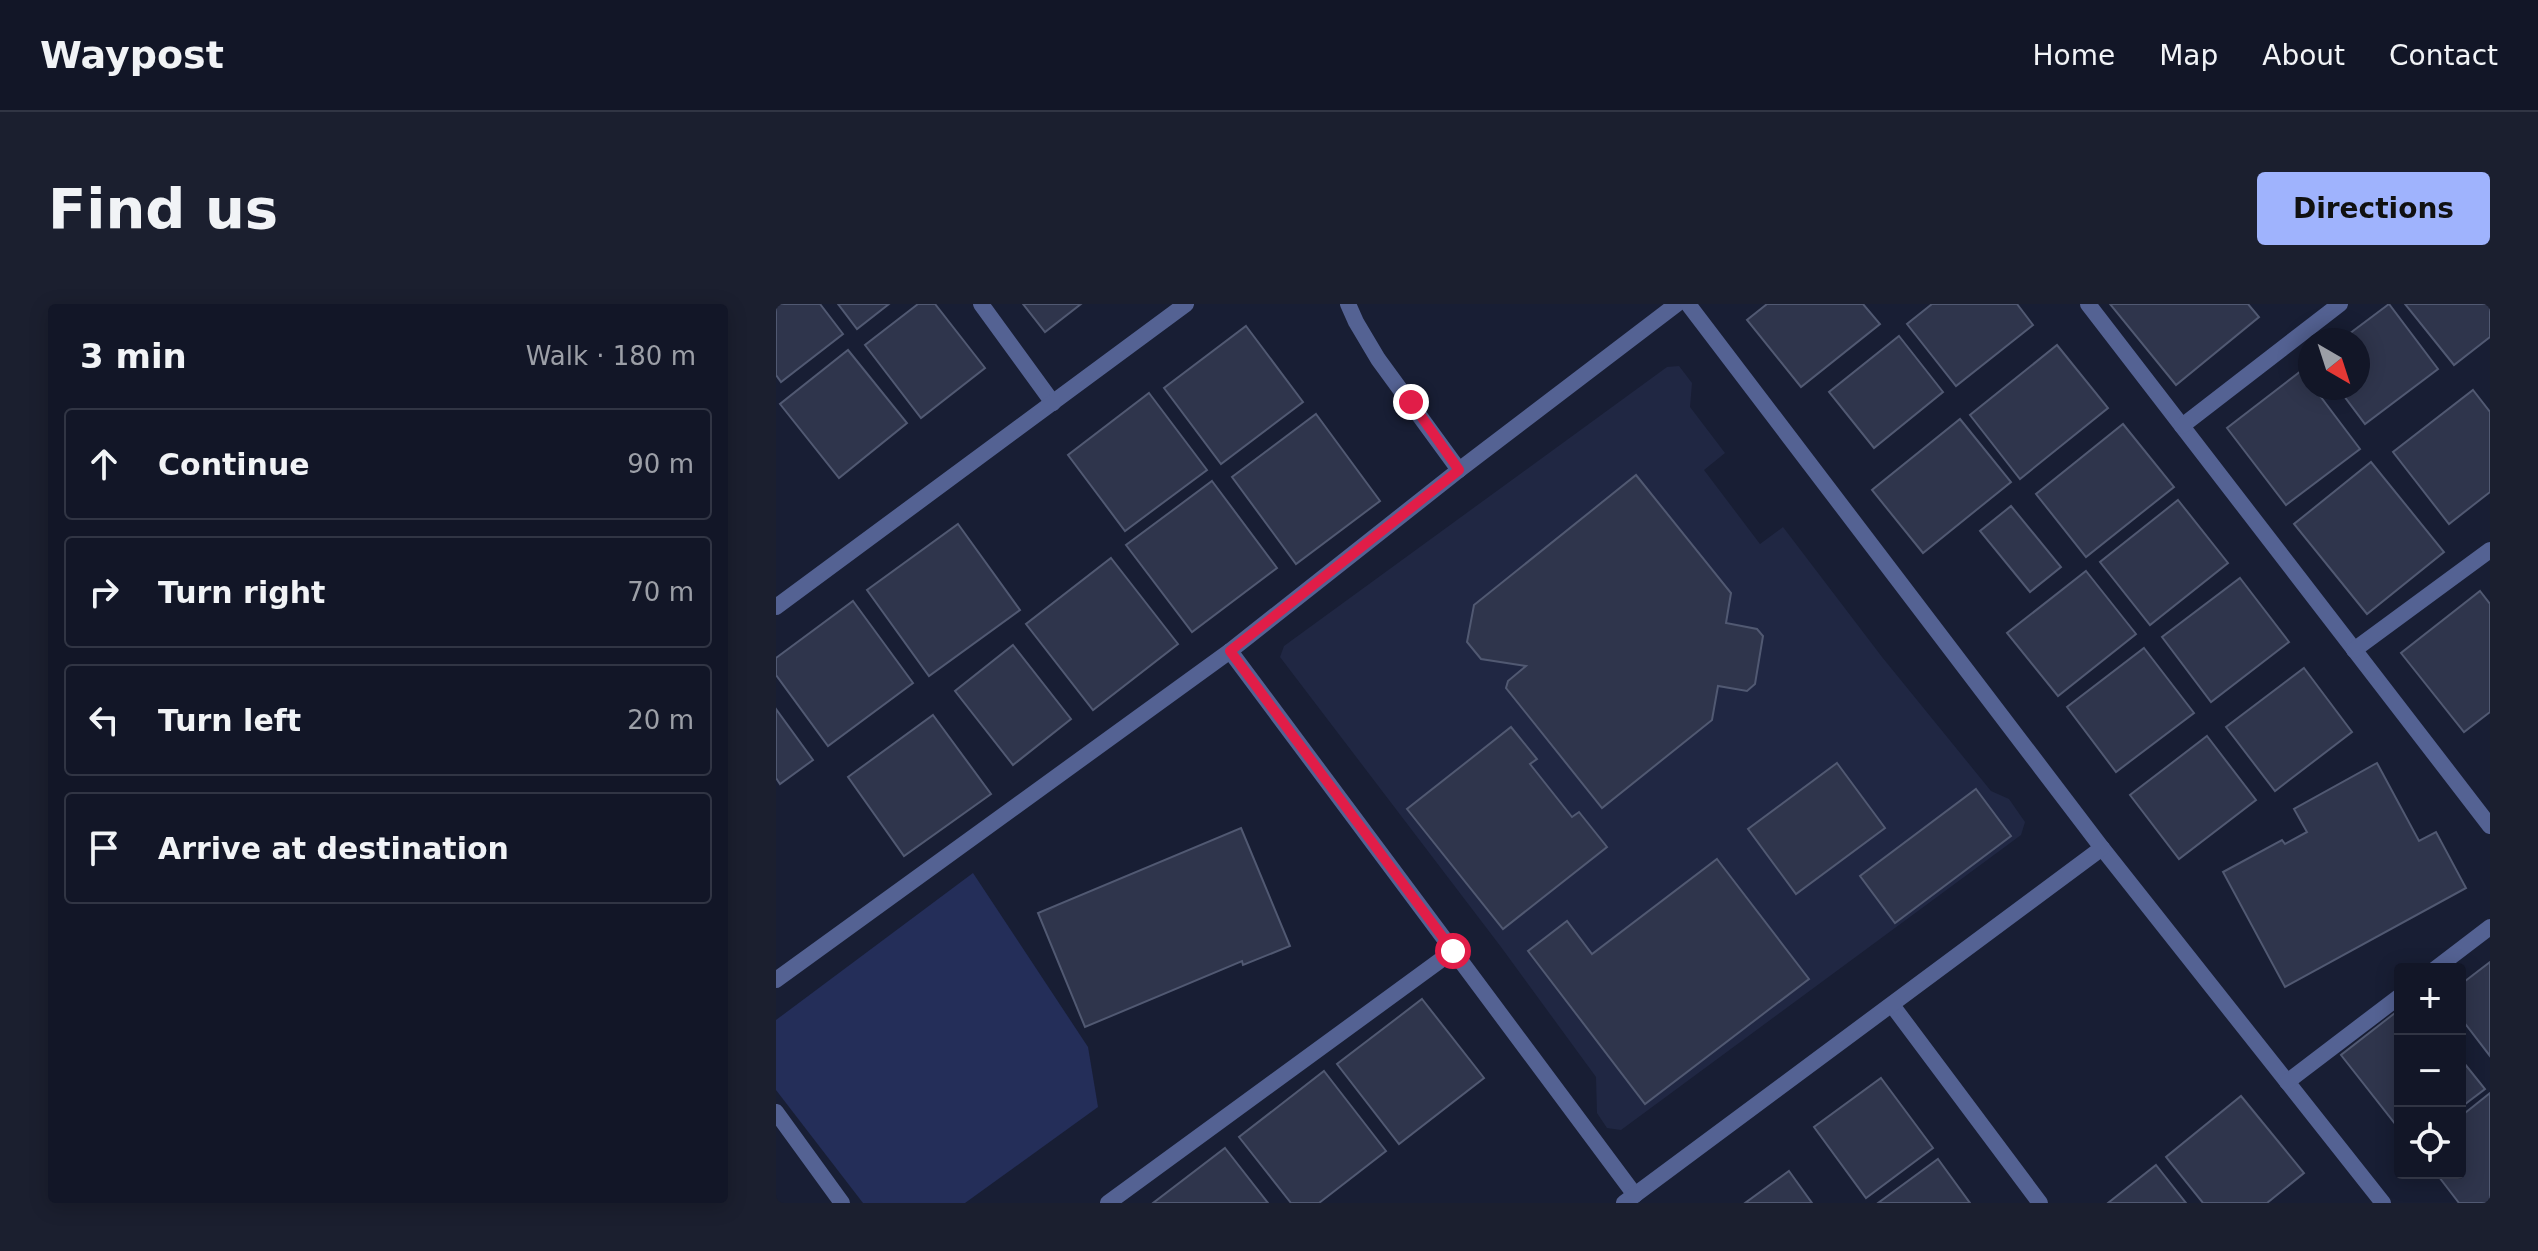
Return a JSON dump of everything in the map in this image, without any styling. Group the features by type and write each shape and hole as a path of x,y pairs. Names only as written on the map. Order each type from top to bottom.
{"lane":[{"path":"981,304 1053,403"},
{"path":"776,607 1186,304"},
{"path":"1348,304 1378,359 1459,470"},
{"path":"776,980 1230,651 1459,470 1677,304"},
{"path":"1688,304 2102,848 2383,1203"},
{"path":"2088,304 2490,826"},
{"path":"2182,426 2340,304"},
{"path":"2354,650 2490,550"},
{"path":"1230,651 1453,951 1630,1199 2102,848"},
{"path":"2443,963 2490,927"},
{"path":"1108,1203 1453,951"},
{"path":"2287,1082 2394,1001"},
{"path":"1892,1005 2040,1203"},
{"path":"776,1112 842,1203"}],"shaded area":[{"path":"1679,366 1692,383 1690,407 1725,453 1704,470 1760,544 1783,527 1882,657 1991,791 2009,799 2025,822 2021,835 1621,1130 1607,1128 1597,1113 1596,1077 1280,657 1284,646 1667,367"},
{"path":"973,873 1088,1047 1098,1107 965,1203 863,1203 776,1090 776,1020"}],"building":[{"path":"776,304 820,304 843,334 781,382 776,375"},
{"path":"838,304 889,304 857,329"},
{"path":"918,304 935,304 985,368 921,418 865,345"},
{"path":"1023,304 1081,304 1045,332"},
{"path":"1767,304 1863,304 1880,324 1801,387 1747,320"},
{"path":"1932,304 2017,304 2033,325 1956,386 1907,324"},
{"path":"2110,304 2248,304 2259,317 2176,385"},
{"path":"2389,304 2438,369 2365,424 2347,400 2370,400 2370,328 2357,328"},
{"path":"2405,304 2490,304 2490,337 2454,365"},
{"path":"1246,326 1303,402 1221,464 1164,388"},
{"path":"1899,336 1943,392 1874,448 1829,392"},
{"path":"2057,345 2108,408 2020,479 1970,415"},
{"path":"848,350 907,423 839,478 780,404"},
{"path":"2298,373 2298,400 2323,400 2360,449 2286,505 2227,428"},
{"path":"2473,390 2490,412 2490,492 2449,524 2393,452"},
{"path":"1149,393 1207,470 1125,531 1068,455"},
{"path":"1316,414 1380,501 1296,564 1232,477"},
{"path":"1960,419 2011,482 1923,553 1872,490"},
{"path":"2123,424 2174,487 2086,557 2036,494"},
{"path":"2371,462 2444,552 2367,614 2294,524"},
{"path":"1636,475 1731,593 1726,623 1757,629 1763,636 1755,684 1747,691 1718,686 1712,720 1602,808 1506,688 1508,681 1526,666 1481,659 1467,642 1474,605"},
{"path":"1212,481 1277,568 1192,632 1126,545"},
{"path":"2178,500 2228,563 2150,625 2100,562"},
{"path":"2011,506 2061,567 2030,592 1980,531"},
{"path":"958,524 1020,610 929,676 867,590"},
{"path":"1111,558 1178,644 1093,710 1026,624"},
{"path":"2086,571 2136,634 2058,696 2007,633"},
{"path":"2240,578 2289,642 2211,702 2162,637"},
{"path":"2480,591 2490,604 2490,712 2464,732 2401,653"},
{"path":"853,601 913,683 828,746 776,675 776,658"},
{"path":"1013,645 1071,719 1013,765 955,691"},
{"path":"2144,648 2194,713 2116,772 2067,707"},
{"path":"2304,668 2352,732 2275,791 2226,727"},
{"path":"776,709 813,760 780,784 776,778"},
{"path":"933,715 991,794 904,856 848,777"},
{"path":"1511,727 1537,759 1530,764 1572,817 1579,812 1607,847 1503,929 1407,809"},
{"path":"2207,736 2256,800 2179,859 2130,795"},
{"path":"1837,763 1885,828 1796,894 1748,829"},
{"path":"2377,763 2419,841 2436,832 2466,888 2285,987 2223,872 2282,840 2285,844 2307,832 2294,809"},
{"path":"1976,789 2011,836 1895,923 1860,876"},
{"path":"1241,828 1290,946 1243,965 1242,961 1085,1027 1038,913"},
{"path":"1717,859 1809,979 1645,1104 1528,951 1567,921 1592,954"},
{"path":"2490,962 2490,1056 2466,1025 2466,980"},
{"path":"1422,999 1484,1078 1399,1144 1337,1064"},
{"path":"2394,1014 2394,1122 2341,1055"},
{"path":"2466,1065 2485,1089 2466,1103"},
{"path":"1324,1071 1386,1151 1319,1203 1291,1203 1239,1137"},
{"path":"1881,1078 1933,1148 1866,1198 1814,1127"},
{"path":"2490,1093 2490,1203 2459,1203 2441,1179 2466,1179 2466,1112"},
{"path":"2241,1096 2304,1173 2267,1203 2203,1203 2166,1157"},
{"path":"1225,1148 1268,1203 1153,1203"},
{"path":"1938,1159 1970,1203 1878,1203"},
{"path":"2156,1165 2186,1203 2108,1203"},
{"path":"1789,1171 1812,1203 1745,1203"}],"route":[{"path":"1411,402 1459,470 1230,651 1453,951"}]}
